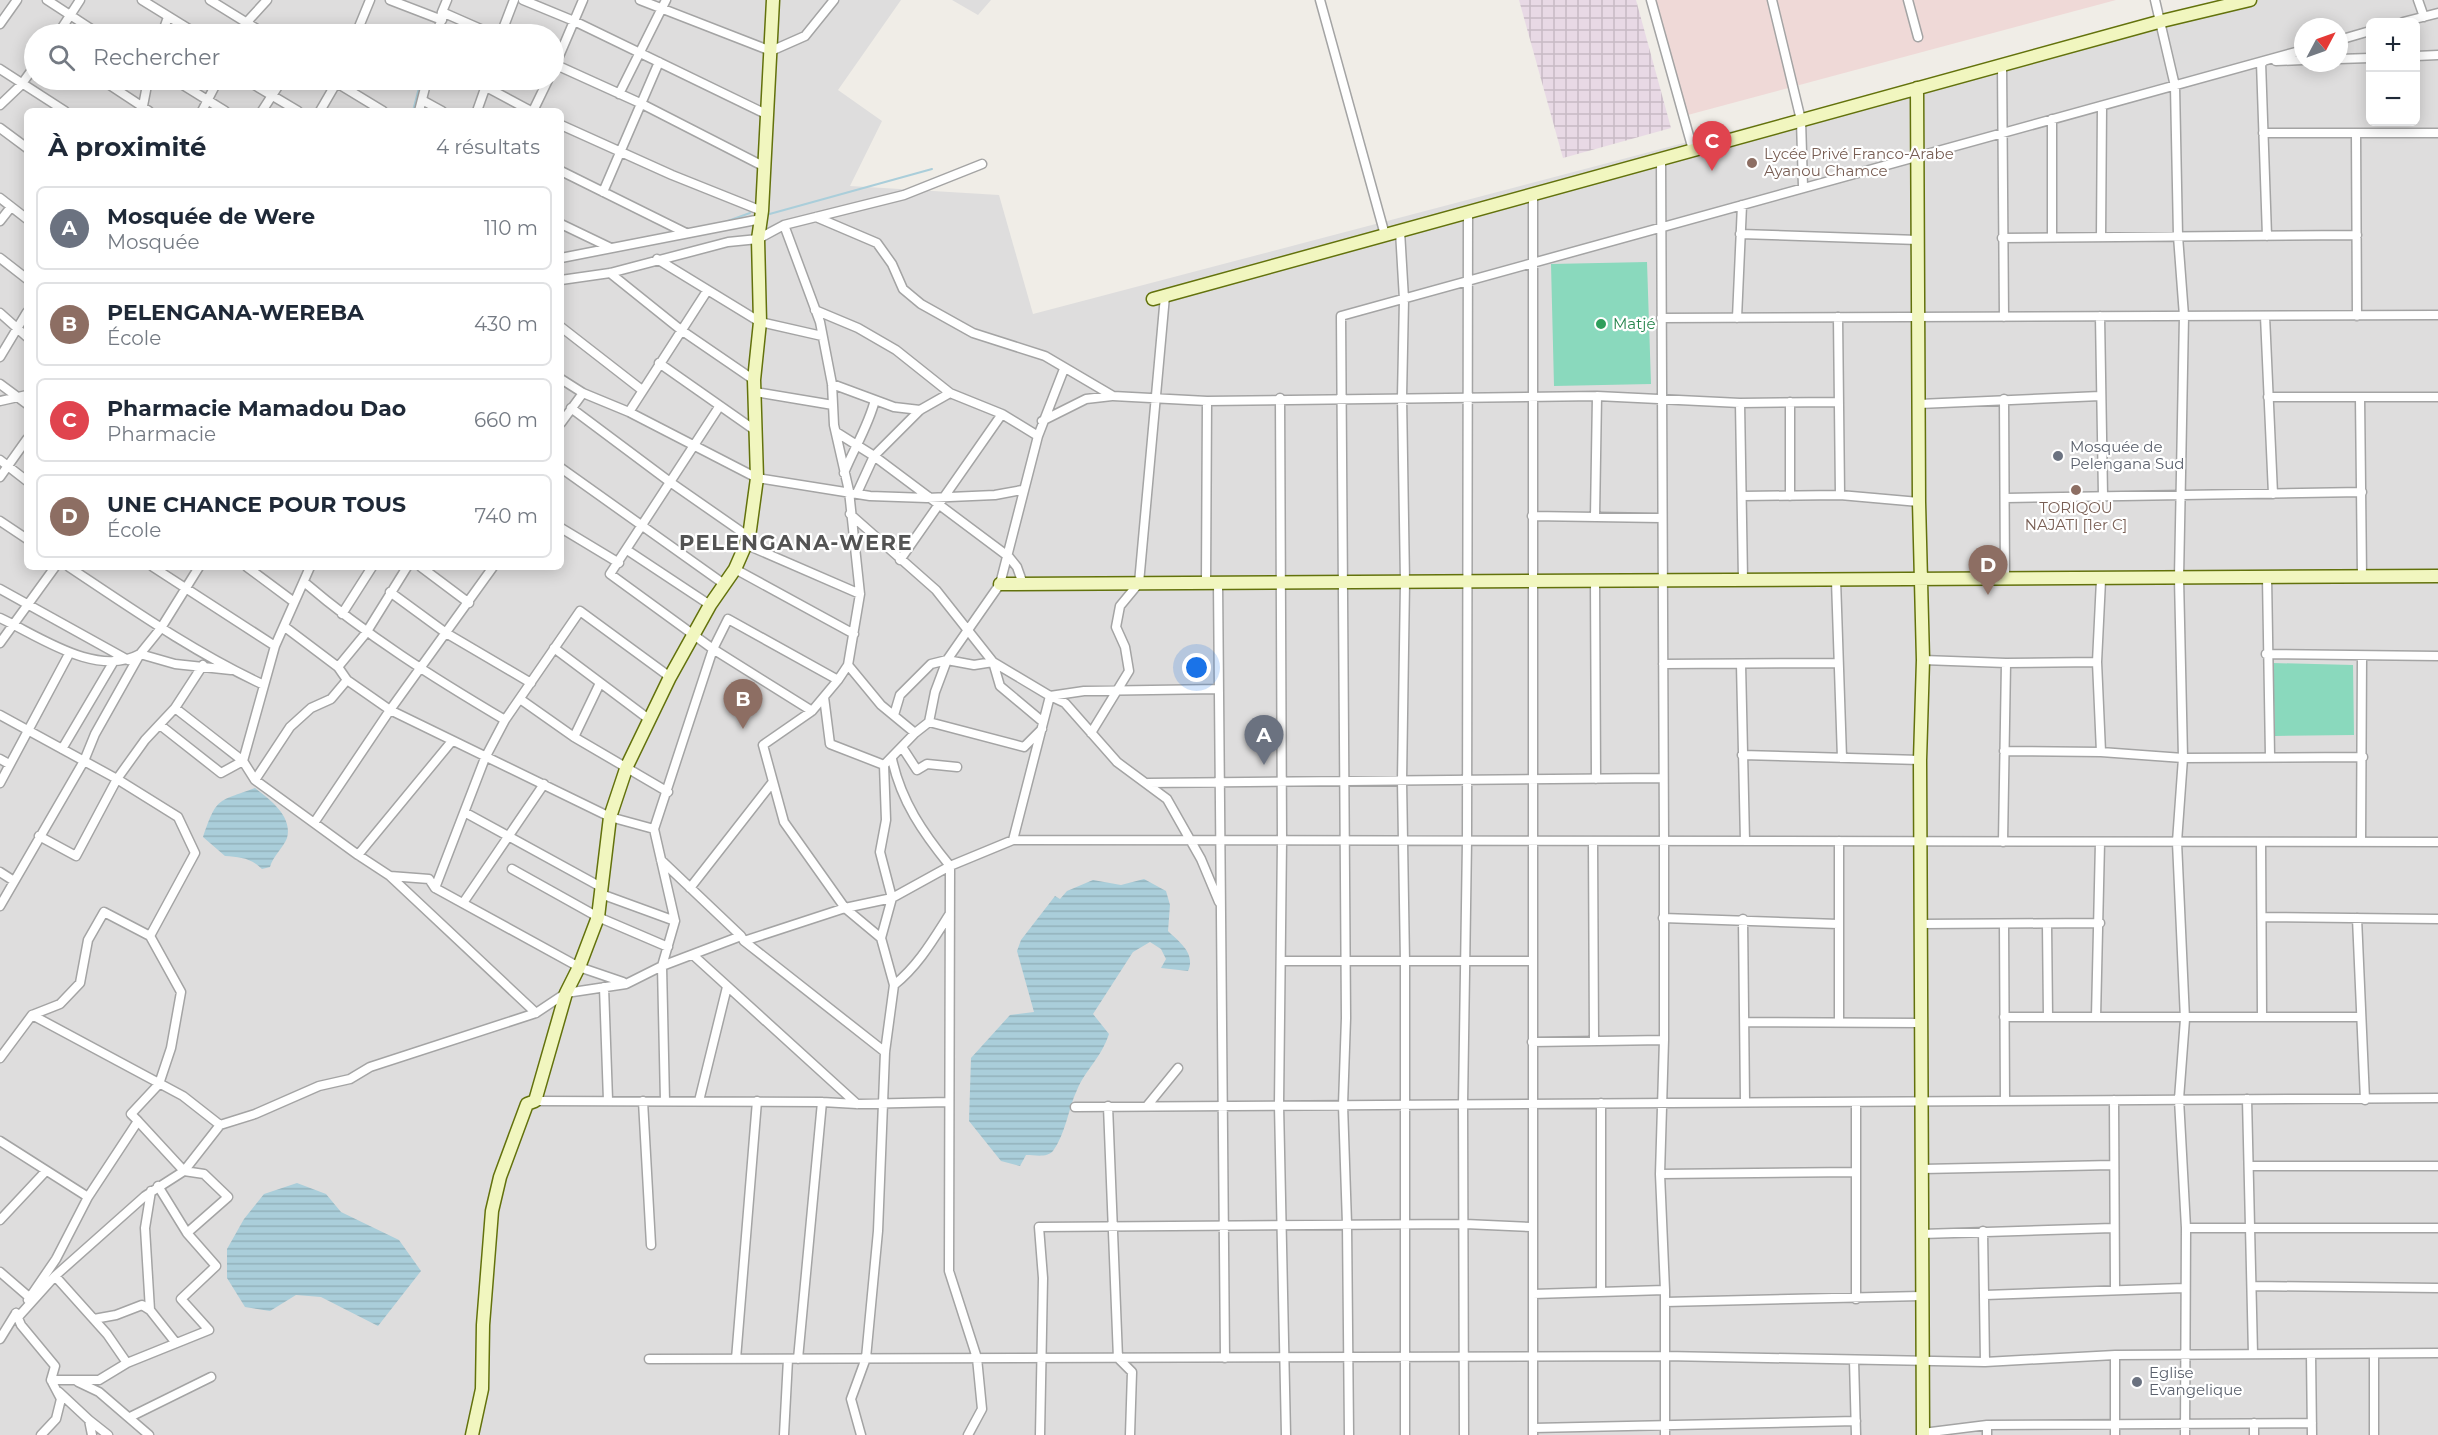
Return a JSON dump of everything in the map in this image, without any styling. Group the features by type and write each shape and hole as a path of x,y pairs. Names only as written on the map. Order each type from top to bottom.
{"street":[{"path":"0,24 17,0"},
{"path":"47,0 84,24"},
{"path":"64,24 80,0"},
{"path":"142,0 180,24"},
{"path":"210,0 250,24"},
{"path":"247,22 267,0"},
{"path":"360,24 370,0"},
{"path":"390,0 464,24"},
{"path":"440,24 447,0"},
{"path":"505,24 514,0"},
{"path":"523,0 574,21 768,115"},
{"path":"564,44 583,0"},
{"path":"640,0 771,51 805,36 834,0"},
{"path":"619,94 666,0"},
{"path":"1320,0 1384,235"},
{"path":"1651,0 1693,150"},
{"path":"1772,0 1801,120 1803,188"},
{"path":"1908,0 1918,37"},
{"path":"2155,0 2162,21 2175,86 2178,236 2184,316 2179,578 2183,758 2177,842 2185,1019 2179,1100 2186,1228 2185,1435"},
{"path":"1091,734 1129,671 1125,647 1116,627 1120,606 1139,583 1159,298 2162,21 2250,0"},
{"path":"2418,0 2424,17"},
{"path":"535,1101 566,993 579,967 598,917 610,817 627,766 670,677 710,605 735,569 748,541 757,478 754,386 760,322 758,239 762,215 763,166 768,115 771,51 770,1"},
{"path":"2420,18 2438,13"},
{"path":"166,24 168,17"},
{"path":"2348,38 2366,33"},
{"path":"1349,1435 1347,1224 1343,1105 1346,840 1341,316 2294,53"},
{"path":"2420,56 2438,55"},
{"path":"2348,59 2366,58"},
{"path":"2261,62 2294,60"},
{"path":"603,192 659,62"},
{"path":"2261,62 2267,236"},
{"path":"2002,65 2004,317"},
{"path":"0,69 24,87"},
{"path":"564,70 640,103 763,166"},
{"path":"0,105 24,81"},
{"path":"1917,88 1919,502 1923,660 1920,760 1923,1434 1987,1425 2312,1423"},
{"path":"29,90 60,108"},
{"path":"116,90 142,108"},
{"path":"145,108 147,90"},
{"path":"193,90 221,108"},
{"path":"204,108 213,90"},
{"path":"263,90 293,108"},
{"path":"264,108 275,90"},
{"path":"321,108 330,90"},
{"path":"350,90 378,108"},
{"path":"420,108 424,90"},
{"path":"478,108 484,90"},
{"path":"499,90 527,108"},
{"path":"534,108 543,90"},
{"path":"422,100 437,108"},
{"path":"2101,237 2102,106"},
{"path":"2052,119 2052,237"},
{"path":"564,126 762,215"},
{"path":"0,128 24,146"},
{"path":"2263,133 2438,133"},
{"path":"2356,133 2357,316"},
{"path":"1661,159 1660,399 1664,1040 1660,1174 1665,1290 1665,1435"},
{"path":"564,280 610,273 728,242 758,239 784,225 904,195 982,164"},
{"path":"564,172 686,233"},
{"path":"1533,194 1531,264 1533,1431 1599,1431 1665,1425 1856,1421"},
{"path":"0,198 24,217"},
{"path":"1737,318 1742,205"},
{"path":"0,220 11,207"},
{"path":"1464,1435 1463,1104 1467,840 1465,780 1468,212"},
{"path":"564,257 762,215"},
{"path":"816,217 877,243 892,264 903,290 921,304 973,333 1045,356 1113,396"},
{"path":"564,225 612,248"},
{"path":"784,225 822,336 832,384 836,432 844,473 853,492"},
{"path":"1400,231 1404,299 1402,397 1405,582 1402,781 1405,962 1405,1435"},
{"path":"1740,234 1918,240"},
{"path":"2002,238 2357,235"},
{"path":"0,258 24,277"},
{"path":"657,260 760,322 822,336"},
{"path":"610,273 754,386 833,405"},
{"path":"630,412 659,363 707,291"},
{"path":"815,310 858,328 897,350 950,393 1002,414 1038,436"},
{"path":"0,313 24,335"},
{"path":"1661,318 2438,315"},
{"path":"2100,316 2103,496"},
{"path":"2265,316 2273,494"},
{"path":"0,357 24,317"},
{"path":"1838,317 1840,495"},
{"path":"564,329 642,390"},
{"path":"659,363 756,431"},
{"path":"884,765 929,722 935,692 947,660 1000,584 1009,557 1022,490 1042,421 1064,369"},
{"path":"564,381 583,393 630,412 757,478 853,492 927,498 995,495 1022,490"},
{"path":"0,384 23,397"},
{"path":"832,384 894,407 920,410"},
{"path":"564,418 583,393"},
{"path":"881,938 845,909 784,822 763,745 812,711 848,665 860,594 850,514 853,492 874,456 920,410 950,393"},
{"path":"1042,421 1086,399 1113,396 1153,400 1207,401 1280,398 1597,396 1740,403 1839,402"},
{"path":"1595,517 1597,396"},
{"path":"1919,404 2100,396"},
{"path":"0,401 23,397"},
{"path":"2268,397 2438,397"},
{"path":"2360,397 2362,577"},
{"path":"1280,398 1282,840 1279,1105 1286,1435"},
{"path":"2004,399 2005,579"},
{"path":"844,473 855,444 868,427 875,400"},
{"path":"1207,401 1212,583 1219,689 1222,840 1225,1358"},
{"path":"1790,402 1790,496"},
{"path":"1740,403 1743,580"},
{"path":"719,406 610,574 713,649 812,711"},
{"path":"571,408 748,541 860,594"},
{"path":"900,560 1002,414"},
{"path":"836,432 874,456 927,498 1009,557 1017,567 1023,584"},
{"path":"0,477 24,443"},
{"path":"0,460 24,479"},
{"path":"564,470 724,584"},
{"path":"2006,498 2362,492"},
{"path":"1742,496 1840,495 1919,502"},
{"path":"850,514 936,590 993,662 1065,703 1117,762 1167,799 1201,859 1222,907"},
{"path":"1532,516 1661,518"},
{"path":"0,521 24,537"},
{"path":"564,530 619,562"},
{"path":"627,550 710,605"},
{"path":"735,569 854,634"},
{"path":"0,643 53,570"},
{"path":"74,570 161,628 231,670 264,685"},
{"path":"158,570 275,646"},
{"path":"0,906 84,761 95,734 140,654 161,628 196,570"},
{"path":"251,570 294,602"},
{"path":"160,725 221,773 243,760 275,646 309,570"},
{"path":"342,614 370,570"},
{"path":"338,667 366,633 405,570"},
{"path":"425,570 469,603"},
{"path":"314,823 418,669 469,603 491,570"},
{"path":"1000,584 2101,580 2438,576"},
{"path":"2266,577 2270,756"},
{"path":"1836,580 1842,758"},
{"path":"2101,580 2097,662 2101,752"},
{"path":"1595,581 1596,779"},
{"path":"304,582 366,633 418,669 505,720"},
{"path":"0,589 129,660"},
{"path":"390,592 446,633 531,683"},
{"path":"435,888 466,813 485,758 505,720 580,611 670,677"},
{"path":"0,618 69,654 114,661 129,660 140,654 175,664 203,665 231,670"},
{"path":"665,1101 662,966 675,921 654,829 713,649 728,619 838,680"},
{"path":"285,627 338,667 347,680 390,710 610,817 654,829"},
{"path":"554,648 650,720"},
{"path":"0,783 69,654"},
{"path":"2266,654 2438,656"},
{"path":"2361,842 2362,656"},
{"path":"894,715 900,695 931,664 947,660 974,665 993,662"},
{"path":"1923,660 2006,663 2097,662"},
{"path":"62,749 114,661"},
{"path":"993,662 1000,686 1043,726"},
{"path":"1663,664 1837,663"},
{"path":"2003,842 2006,663"},
{"path":"1741,664 1745,841"},
{"path":"39,836 76,856 117,779 145,740 175,708 203,665"},
{"path":"848,665 881,705 915,733"},
{"path":"255,780 290,727 311,708 331,699 347,680"},
{"path":"574,737 600,683"},
{"path":"1050,696 1118,691 1219,689"},
{"path":"824,696 830,744 884,765"},
{"path":"1013,840 1050,696"},
{"path":"520,699 574,737 668,792"},
{"path":"175,708 243,760 255,780 390,876 536,1013"},
{"path":"0,715 117,779 178,817 195,853 150,936"},
{"path":"929,722 1024,747 1043,726"},
{"path":"358,855 452,741"},
{"path":"902,747 917,770 927,764 957,766"},
{"path":"2004,751 2101,752 2183,758 2363,757"},
{"path":"1742,755 1920,760"},
{"path":"0,759 9,764"},
{"path":"892,759 905,801 927,838 950,866 948,1102 950,1271 977,1358 982,1409 968,1435"},
{"path":"861,1435 851,1399 866,1358 878,1231 885,1052 894,985 881,938 892,898 880,852 886,820 884,765"},
{"path":"1148,783 1662,778"},
{"path":"690,888 772,783"},
{"path":"463,903 544,784"},
{"path":"466,813 601,890 675,921"},
{"path":"17,1315 55,1276 155,1189 184,1171 220,1125 255,1114 319,1086 350,1079 370,1067 536,1013 566,993 626,984 662,966 742,939 892,898 950,866 1013,840 2438,842"},
{"path":"1593,841 1594,1041"},
{"path":"1839,841 1839,1022"},
{"path":"2096,1017 2100,923 2100,842"},
{"path":"2261,842 2262,1017"},
{"path":"660,860 742,939 885,1052"},
{"path":"512,870 598,917 668,947"},
{"path":"0,872 14,881"},
{"path":"390,876 429,879 435,888 579,967 626,984"},
{"path":"0,1058 4,1045 32,1015 60,1004 80,983 88,940 104,912 150,936 181,992 171,1048 159,1084 131,1113"},
{"path":"894,985 907,975 924,955 950,915"},
{"path":"2262,917 2438,919"},
{"path":"1663,918 1838,924"},
{"path":"2357,918 2365,1100"},
{"path":"1743,919 1745,1101"},
{"path":"1921,924 2100,923"},
{"path":"2004,924 2006,1101"},
{"path":"2047,924 2048,1017"},
{"path":"693,955 857,1104"},
{"path":"1281,961 1532,961"},
{"path":"604,987 608,1100"},
{"path":"699,1101 727,987"},
{"path":"32,1015 183,1096 220,1125"},
{"path":"2004,1017 2185,1019 2361,1017"},
{"path":"1745,1022 1921,1023"},
{"path":"1532,1041 1664,1040"},
{"path":"1147,1106 1178,1068"},
{"path":"1076,1107 2438,1098"},
{"path":"2247,1099 2253,1354"},
{"path":"472,1435 482,1389 483,1324 492,1211 510,1145 527,1104 535,1101 608,1100 857,1104 948,1102"},
{"path":"2114,1100 2112,1165 2115,1289"},
{"path":"643,1101 651,1245"},
{"path":"736,1359 756,1101"},
{"path":"798,1359 822,1102"},
{"path":"1856,1102 1856,1299"},
{"path":"1601,1103 1601,1292"},
{"path":"1108,1106 1118,1358 1132,1371 1130,1435"},
{"path":"131,1113 184,1171 204,1173 228,1197 187,1233"},
{"path":"0,1339 56,1259 88,1197 138,1121 131,1113"},
{"path":"0,1141 45,1172 88,1197"},
{"path":"1922,1169 2112,1165"},
{"path":"2250,1166 2438,1167"},
{"path":"0,1220 45,1172"},
{"path":"1660,1174 1855,1172"},
{"path":"51,1380 99,1380 127,1363 209,1330 181,1299 216,1266 187,1233 155,1189"},
{"path":"150,1310 145,1228 155,1189"},
{"path":"1040,1435 1043,1278 1039,1227 1465,1224 1531,1227"},
{"path":"1922,1234 2113,1228"},
{"path":"2186,1228 2438,1228"},
{"path":"1983,1231 1985,1362"},
{"path":"0,1272 29,1298"},
{"path":"55,1276 94,1319 127,1363"},
{"path":"2252,1286 2438,1288"},
{"path":"1985,1294 2184,1288"},
{"path":"1533,1294 1665,1290"},
{"path":"1665,1302 1921,1296"},
{"path":"94,1319 116,1315 142,1305 150,1310 176,1343"},
{"path":"17,1315 21,1325 55,1366 51,1380 59,1392 108,1435"},
{"path":"648,1359 1665,1356 1854,1360 1924,1359 1985,1362 2115,1354 2438,1353"},
{"path":"2115,1354 2115,1435"},
{"path":"2311,1354 2312,1435"},
{"path":"2374,1354 2374,1435"},
{"path":"784,1435 788,1359"},
{"path":"1854,1360 1856,1435"},
{"path":"130,1417 211,1377"},
{"path":"76,1380 99,1392 149,1435"},
{"path":"41,1435 56,1419 61,1399 59,1392"},
{"path":"89,1420 92,1435"},
{"path":"2254,1423 2254,1435"},
{"path":"1731,1424 1731,1435"},
{"path":"1987,1425 1987,1435"}],"shaded area":[{"path":"0,0 901,0 838,90 882,121 850,186 999,195 1033,314 1676,145 2253,0 2438,0 2438,1435 0,1435"},
{"path":"952,0 991,0 978,15"},
{"path":"1519,0 1636,0 1671,128 1563,158"},
{"path":"1651,0 2116,0 1684,116"}],"green space":[{"name":"Matjé","path":"1647,262 1651,384 1554,386 1551,264"},
{"path":"2273,663 2353,665 2354,735 2275,736"}],"water":[{"path":"255,788 267,797 283,815 288,830 287,838 270,867 262,869 254,862 225,856 203,837 212,814 220,803"},
{"path":"1144,879 1166,891 1170,905 1168,931 1188,953 1190,965 1188,971 1161,968 1166,959 1161,949 1150,942 1133,952 1093,1014 1109,1034 1102,1050 1077,1090 1061,1137 1053,1151 1044,1155 1026,1155 1020,1166 1001,1161 969,1121 971,1058 1010,1015 1034,1012 1017,951 1021,940 1055,896 1060,899 1067,891 1093,880 1121,885"},
{"path":"297,1183 326,1194 341,1212 399,1240 421,1271 378,1326 321,1297 296,1295 270,1311 245,1307 227,1278 227,1249 244,1219 264,1194"}],"waterway":[{"path":"414,108 418,90"},
{"path":"766,215 932,169"},
{"path":"725,222 750,213"}],"place":[{"name":"Lycée Privé Franco-Arabe Ayanou Chamce","path":"1752,163"},
{"name":"Pharmacie Mamadou Dao","path":"1712,171"},
{"name":"Matjé","path":"1601,324"},
{"name":"Mosquée de Pelengana Sud","path":"2058,456"},
{"name":"TORIQOU NAJATI [1er C]","path":"2076,490"},
{"name":"UNE CHANCE POUR TOUS","path":"1988,595"},
{"name":"PELENGANA-WEREBA","path":"743,729"},
{"name":"Mosquée de Were","path":"1264,765"},
{"name":"Eglise Evangelique","path":"2137,1382"}],"district":[{"name":"PELENGANA-WERE","path":"796,543"}]}
